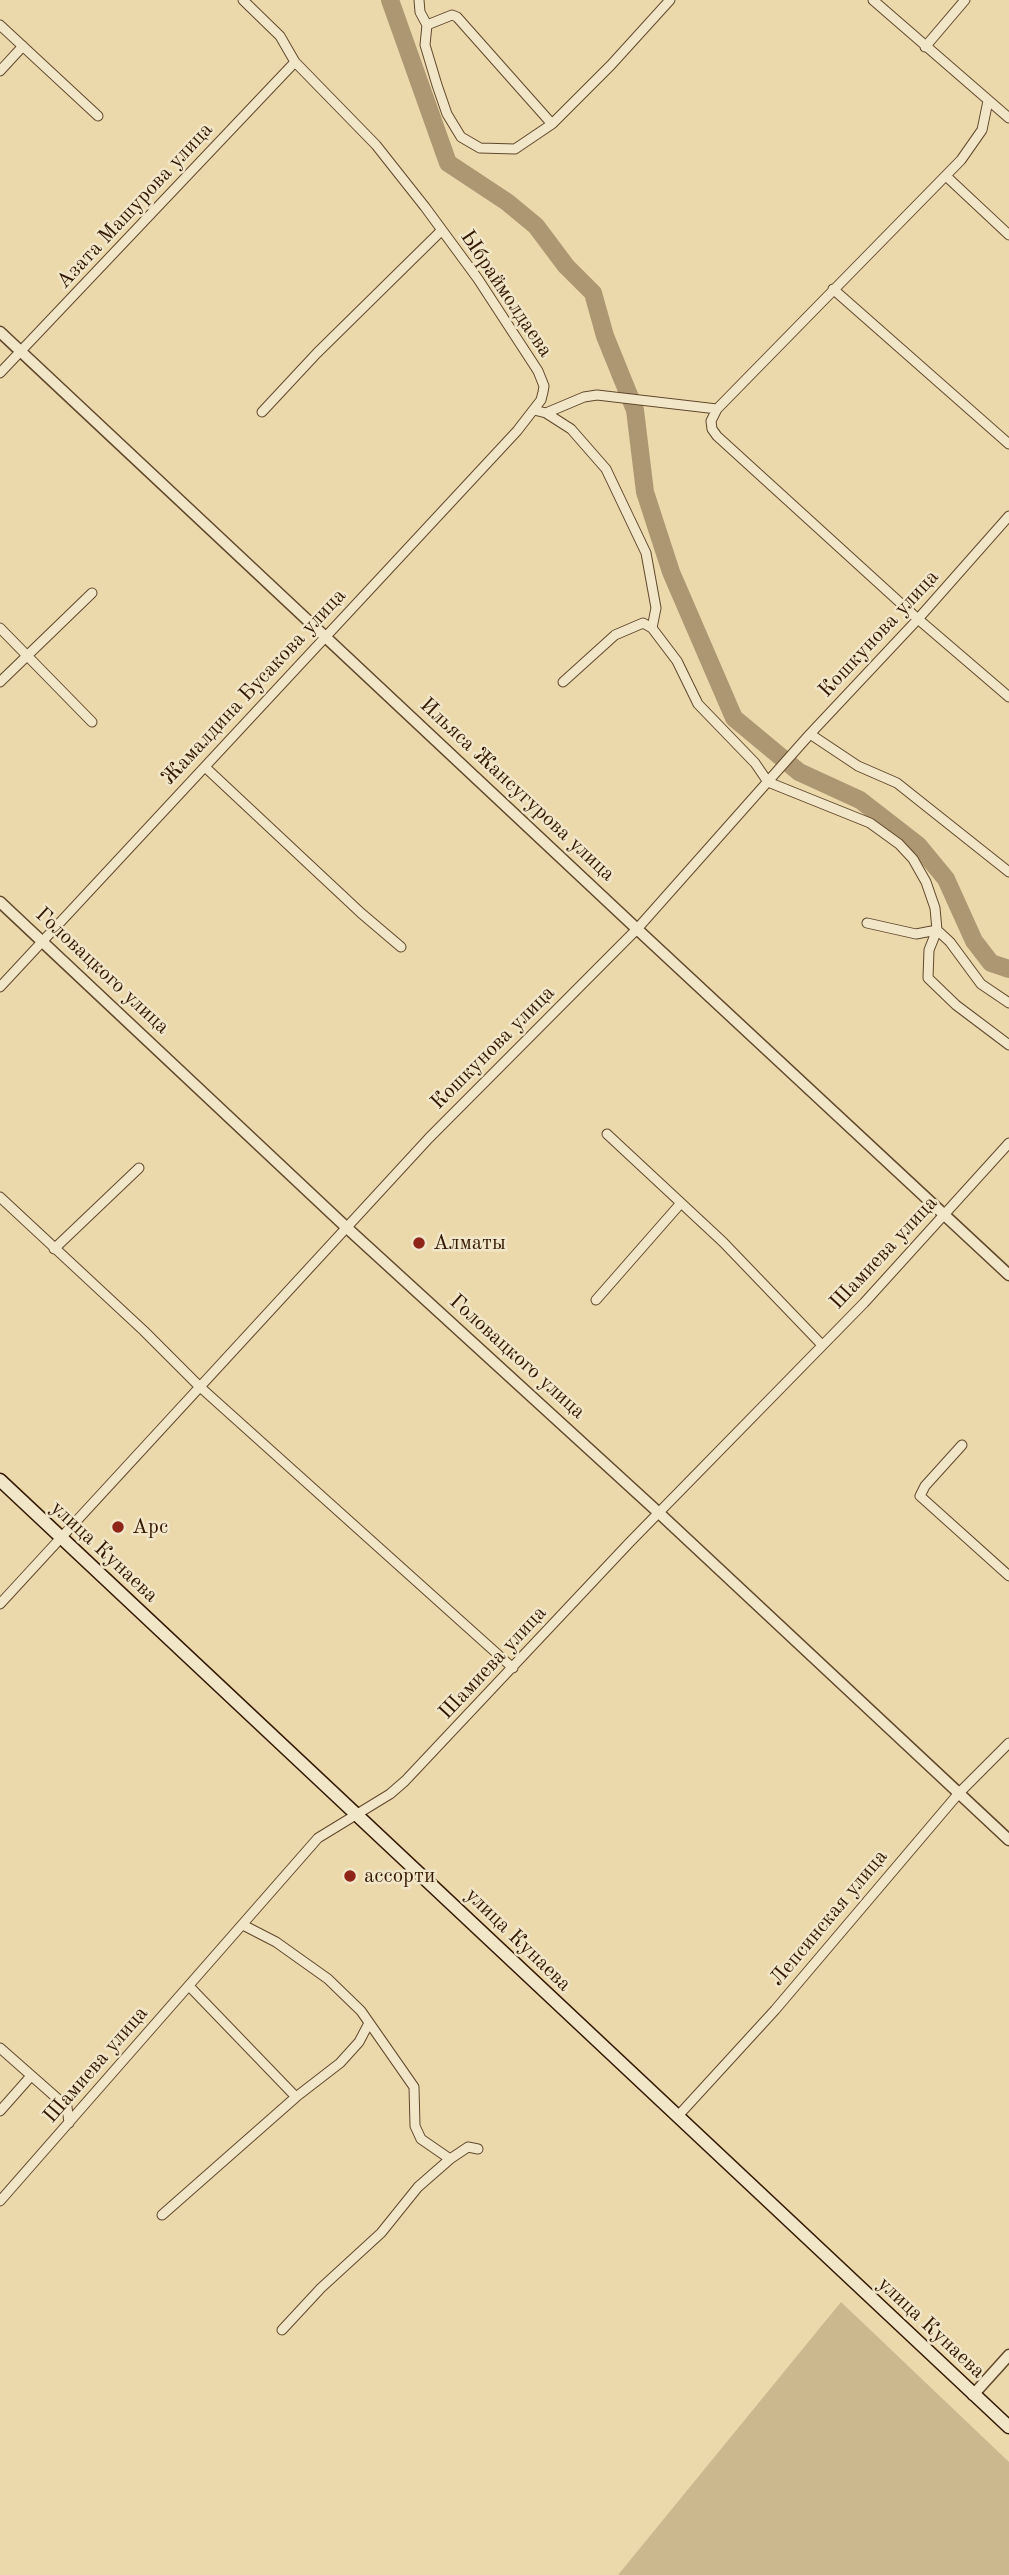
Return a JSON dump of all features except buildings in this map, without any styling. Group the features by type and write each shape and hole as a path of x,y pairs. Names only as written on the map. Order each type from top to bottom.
{"main road":[{"name":"улица Кунаева","path":"0,1480 1009,2427"}],"street":[{"name":"Ыбраймолдаева","path":"243,0 280,36 295,62 376,145 478,279 542,379 543,392 534,410"},
{"path":"419,0 420,12 427,25 425,45 437,85 447,114 461,137 480,148 515,149 552,124 670,0"},
{"path":"873,0 1009,118"},
{"path":"925,47 965,0"},
{"path":"427,25 452,15 457,17 552,124"},
{"path":"0,25 98,116"},
{"path":"0,72 23,46"},
{"name":"Азата Машурова улица","path":"0,373 295,62"},
{"path":"988,101 982,130 961,160 717,409 711,421 717,436 918,619 1009,697"},
{"path":"946,176 1009,235"},
{"path":"262,412 335,334 441,231"},
{"path":"833,289 1009,444"},
{"name":"Ильяса Жансугурова улица","path":"0,332 1009,1275"},
{"path":"546,413 584,397 597,395 717,409"},
{"path":"534,410 546,413 571,429 606,469 646,553 656,608 652,628"},
{"name":"Жамалдина Бусакова улица","path":"0,988 534,410"},
{"name":"Кошкунова улица","path":"0,1604 429,1138 636,929 1009,516"},
{"path":"0,682 92,593"},
{"path":"563,682 615,635 643,623 652,628 677,661 698,704 755,763 768,782 870,823 899,844 913,859 926,882 935,908 937,930 929,950 928,978 956,1005 1009,1045"},
{"path":"0,628 92,722"},
{"path":"810,734 858,766 897,783 1009,872"},
{"path":"205,767 401,947"},
{"name":"Головацкого улица","path":"0,902 346,1227 659,1513 1009,1840"},
{"path":"867,923 916,934 937,930"},
{"path":"937,930 950,942 981,984 1009,1003"},
{"path":"607,1134 723,1242 822,1345"},
{"name":"Шамиева улица","path":"0,2201 318,1838 390,1794 405,1781 659,1513 864,1303 1009,1143"},
{"path":"54,1249 139,1168"},
{"path":"0,1197 153,1339 199,1386 513,1668"},
{"path":"596,1300 681,1203"},
{"path":"961,1445 925,1486 920,1496 1009,1576"},
{"name":"Лепсинская улица","path":"677,2117 775,2010 959,1793 1009,1743"},
{"path":"243,1925 276,1942 328,1979 361,2011 414,2087 415,2126 421,2138 450,2159"},
{"path":"189,1986 296,2097"},
{"path":"162,2215 296,2097 340,2063 359,2042 369,2023"},
{"path":"0,2048 67,2108 69,2123"},
{"path":"0,2111 31,2076"},
{"path":"282,2329 321,2288 381,2233 418,2187 468,2147 478,2149"},
{"path":"973,2395 1009,2355"}],"shaded area":[{"path":"841,2302 1009,2462 1009,2575 618,2575"}],"waterway":[{"path":"390,0 448,163 507,202 536,226 566,266 593,293 605,336 635,410 645,492 671,572 734,718 799,772 860,800 918,845 946,879 974,941 991,963 1009,969"}],"place":[{"name":"Алматы","path":"419,1243"},
{"name":"Арс","path":"118,1527"},
{"name":"ассорти","path":"350,1876"}]}
